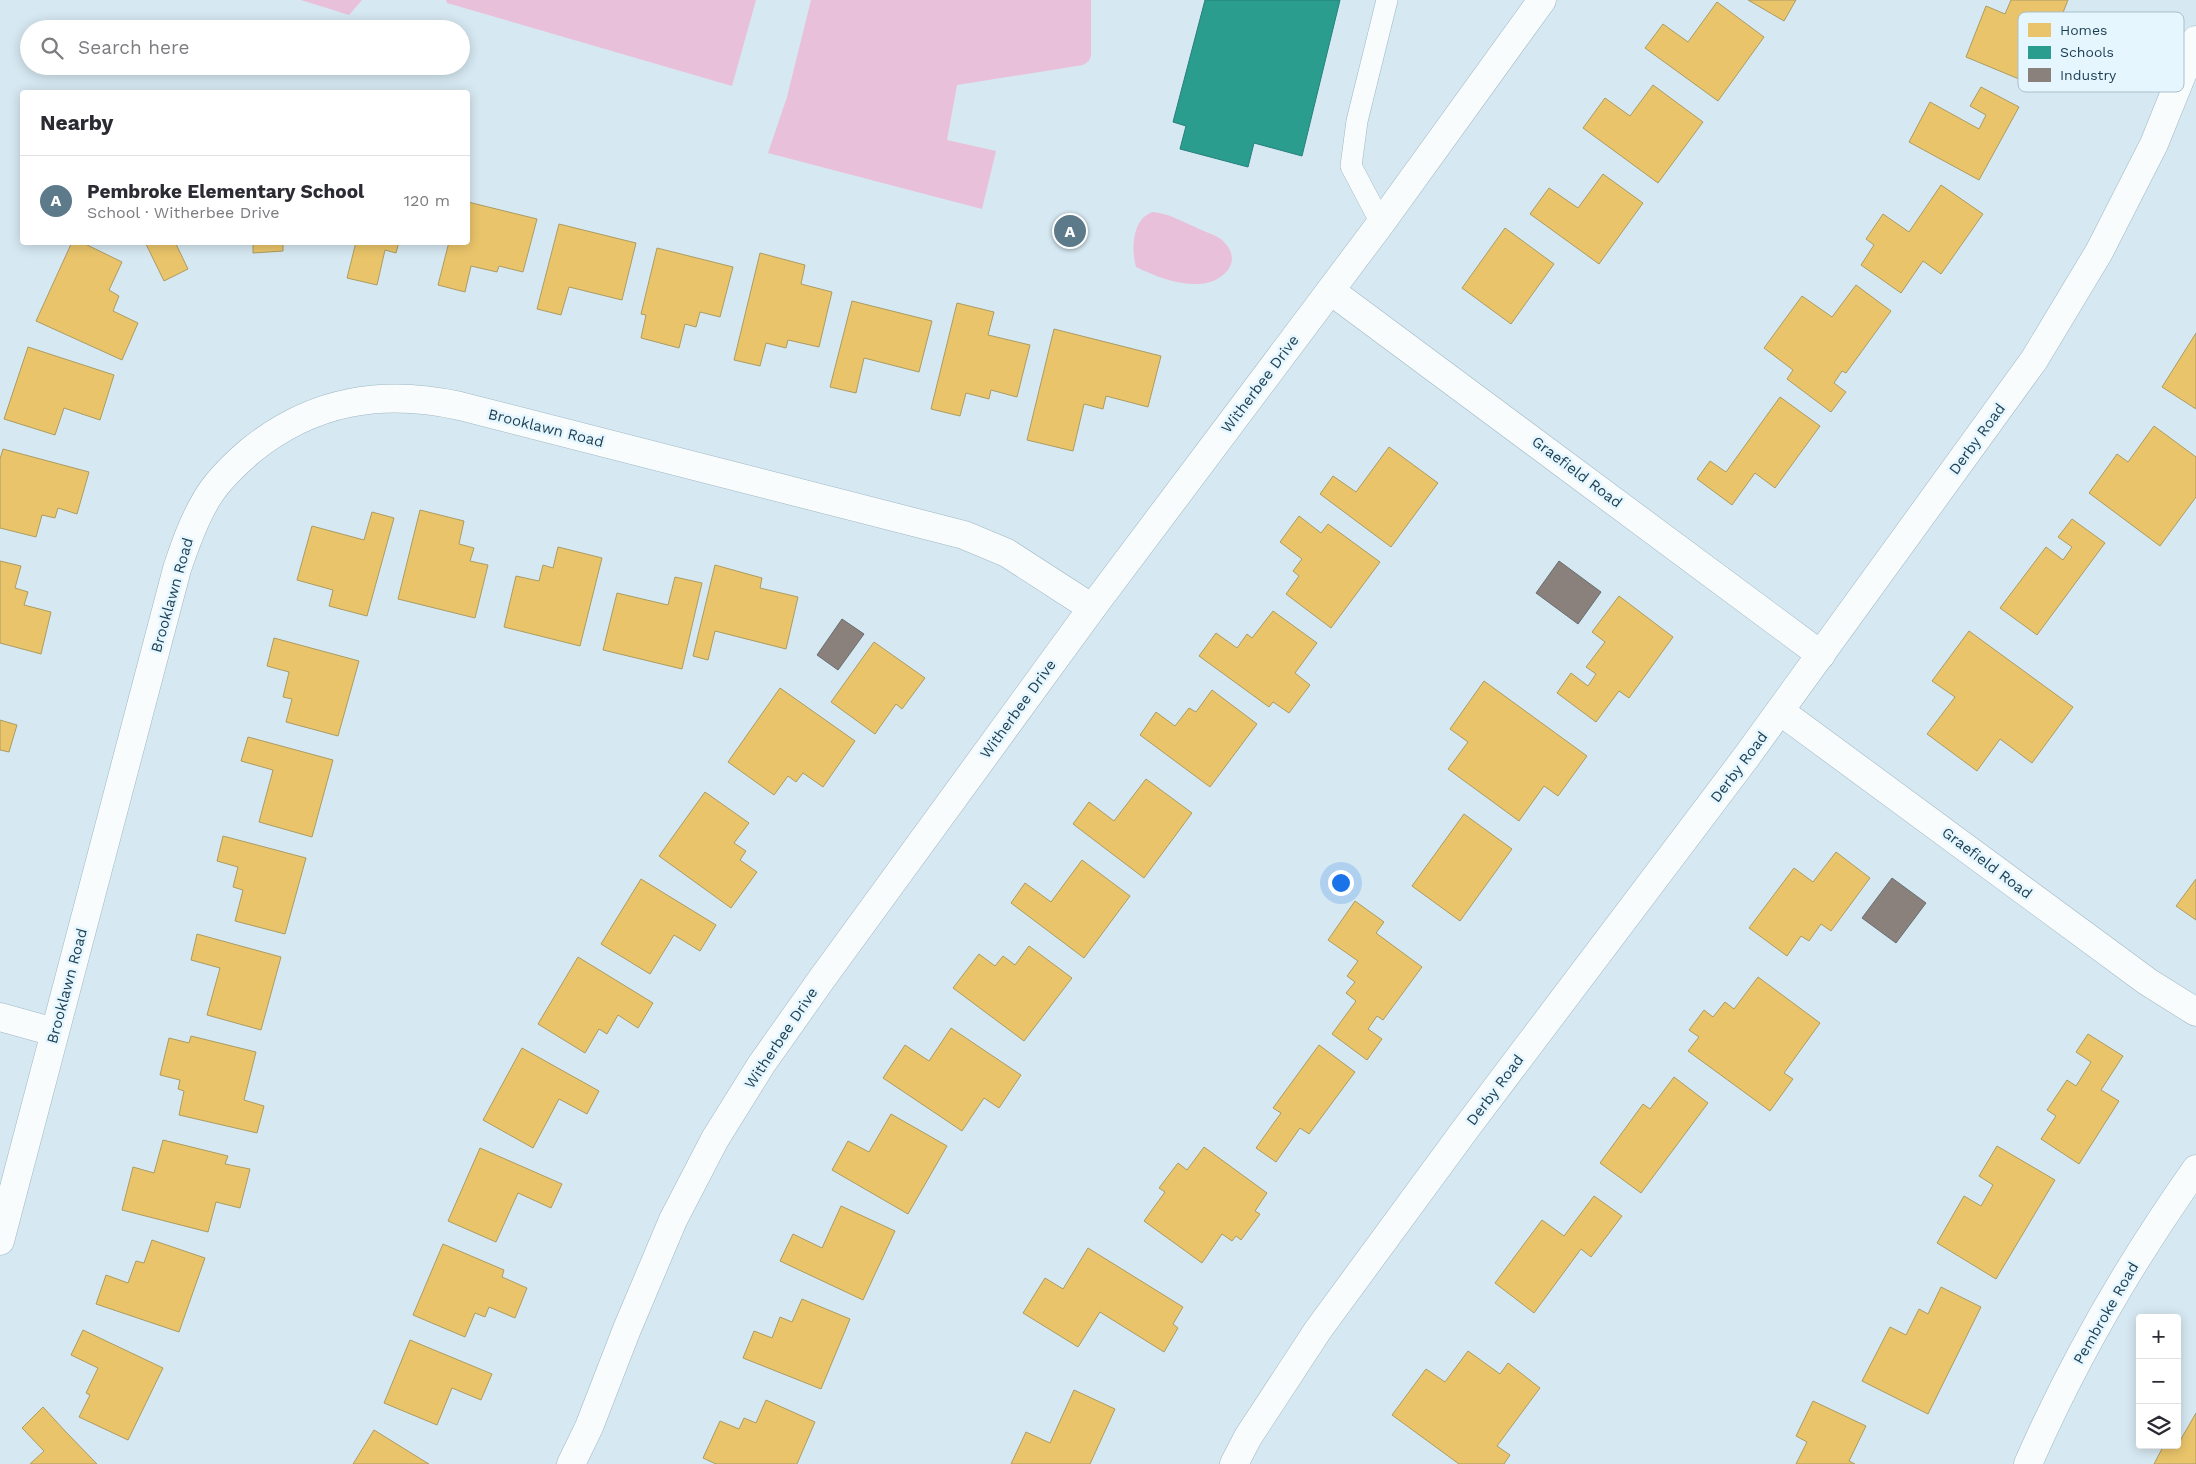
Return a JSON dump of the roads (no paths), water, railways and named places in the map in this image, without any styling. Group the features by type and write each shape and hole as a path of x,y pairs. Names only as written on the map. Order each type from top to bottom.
{"street":[{"name":"Witherbee Drive","path":"571,1464 589,1427 626,1329 673,1220 720,1131 761,1065 820,980 1092,608 1331,291 1542,0"},
{"name":"Derby Road","path":"2184,71 2196,40"},
{"name":"Derby Road","path":"1234,1464 1253,1429 1318,1330 1473,1119 1780,712 2034,360 2099,252 2150,152 2176,92"},
{"name":"Graefield Road","path":"1331,291 1821,655"},
{"name":"Brooklawn Road","path":"0,1241 176,569 191,529 207,498 236,464 264,440 300,418 336,406 367,400 400,398 431,400 460,406 964,536 1007,553 1092,608"},
{"name":"Graefield Road","path":"1780,712 1844,756 2148,982 2196,1012"},
{"path":"0,1018 54,1032"},
{"name":"Pembroke Road","path":"2028,1464 2098,1325 2148,1241 2196,1169"}],"lane":[{"path":"1381,223 1351,166 1357,121 1387,0"}],"place":[{"name":"Pembroke Elementary School","path":"1070,231"}]}
